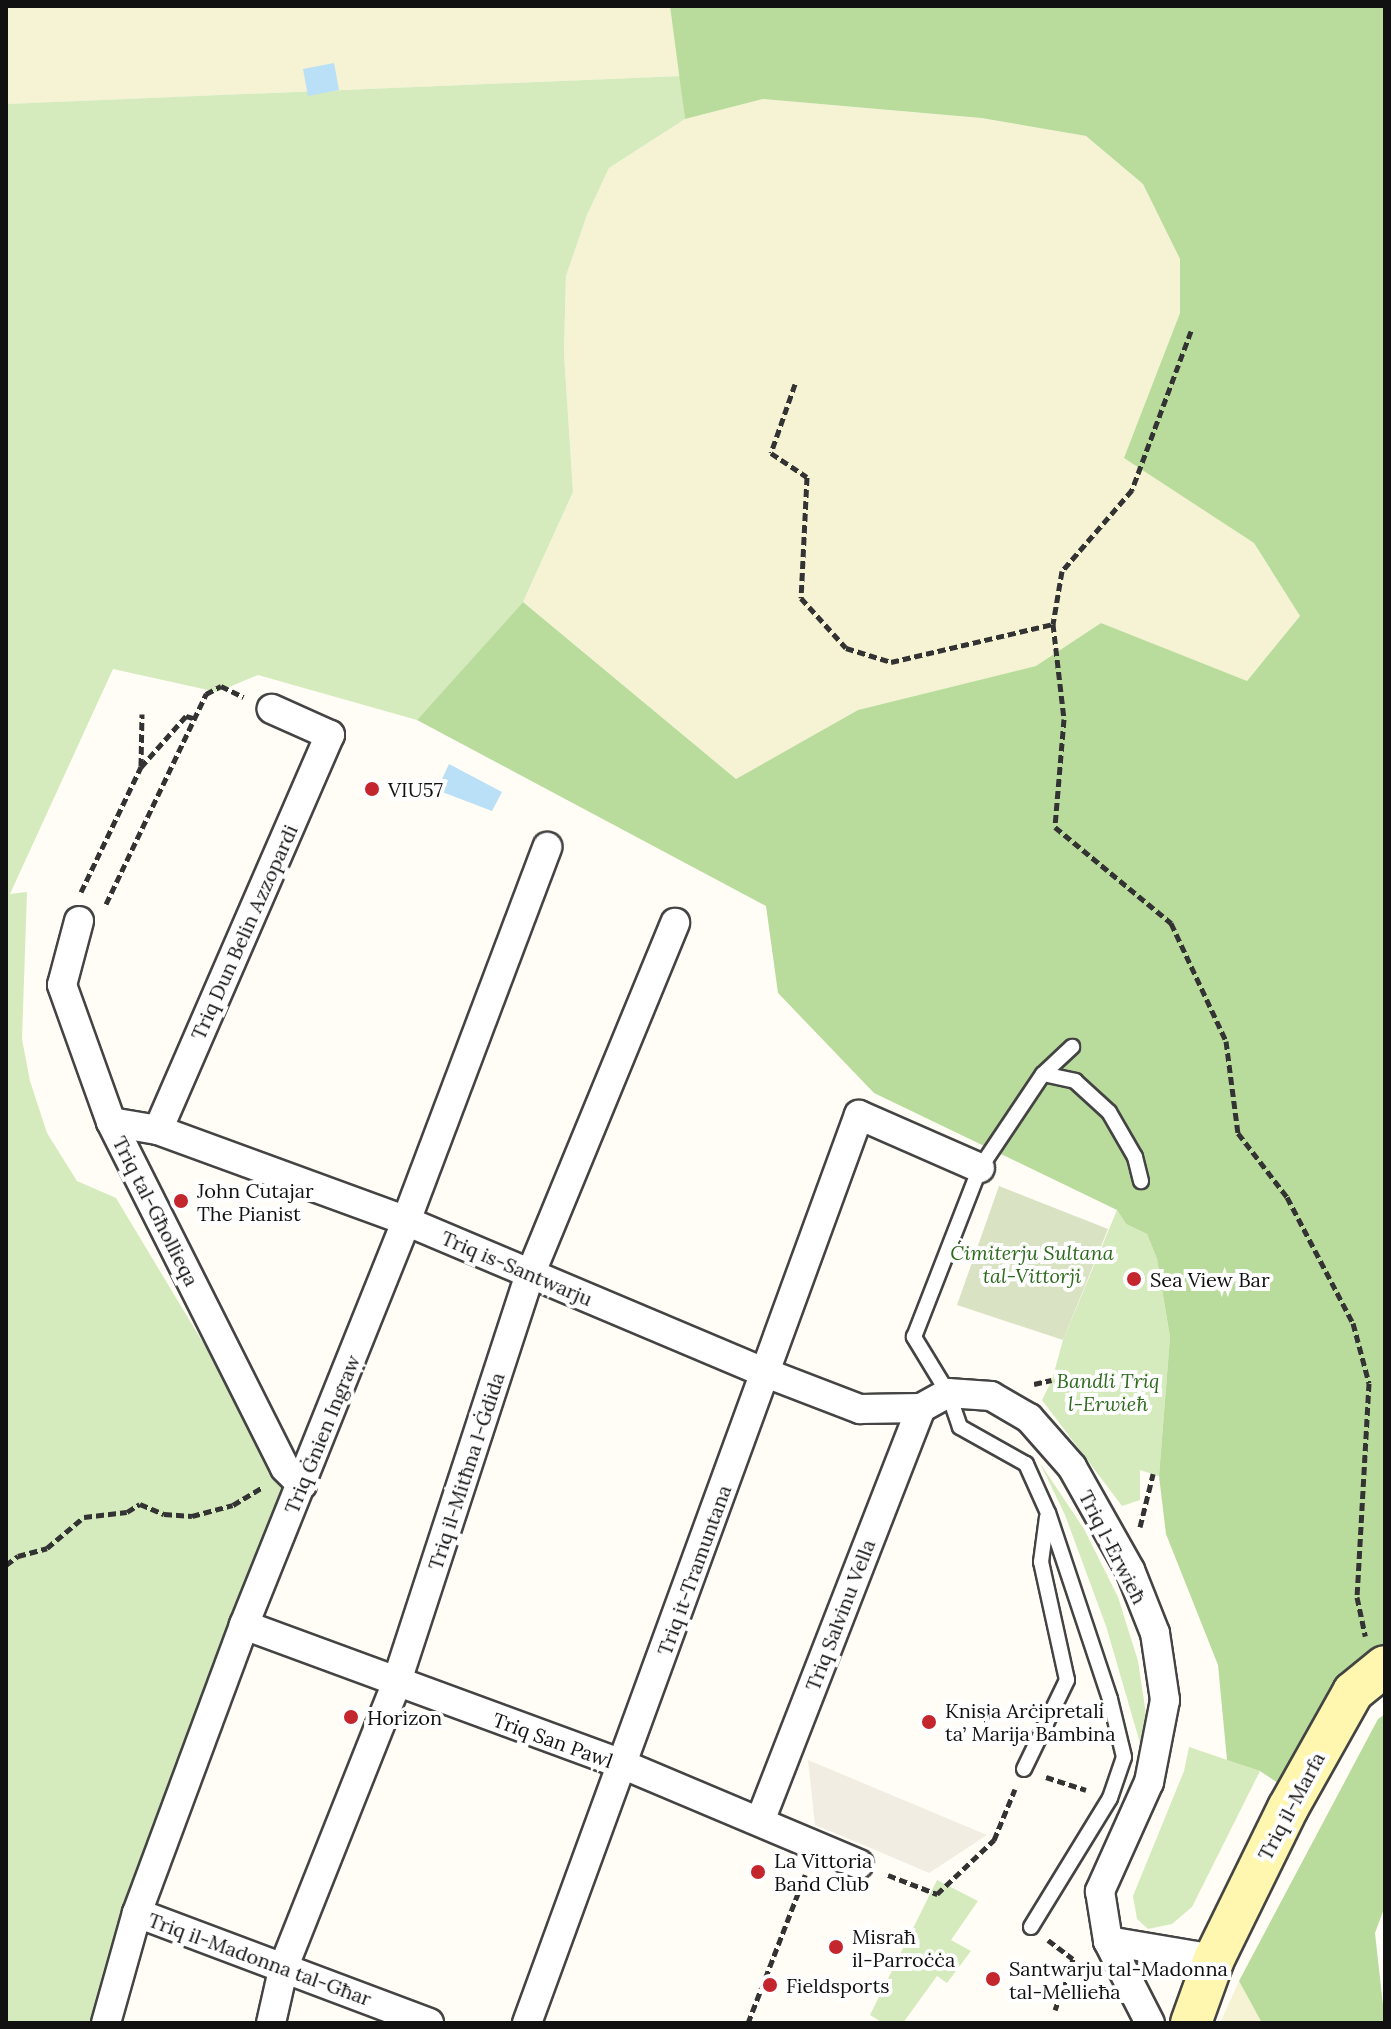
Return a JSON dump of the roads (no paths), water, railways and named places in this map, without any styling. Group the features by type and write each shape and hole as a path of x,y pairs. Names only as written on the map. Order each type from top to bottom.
{"main road":[{"name":"Triq il-Marfa","path":"1191,2023 1214,1959 1288,1808 1353,1692 1379,1670"}],"street":[{"name":"Triq Dun Belin Azzopardi","path":"158,1130 330,735 272,709"},
{"name":"Triq Ġnien Ingraw","path":"106,2023 137,1913 244,1625 294,1476 406,1221 547,847"},
{"name":"Triq tal-Għollieqa","path":"79,921 62,985 111,1122 294,1476"},
{"name":"Triq il-Mitħna l-Ġdida","path":"271,2023 284,1966 396,1684 530,1275 675,923"},
{"name":"Triq it-Tramuntana","path":"527,2023 859,1115 980,1168"},
{"name":"Triq is-Santwarju","path":"111,1122 158,1130 406,1221 766,1373 860,1409 921,1408"},
{"path":"921,1408 948,1393"},
{"name":"Triq l-Erwieħ","path":"948,1393 991,1396 1029,1418 1072,1467 1130,1570 1155,1633 1165,1700 1149,1782 1100,1891 1108,1941 1150,2023"},
{"name":"Triq Salvinu Vella","path":"760,1821 921,1408"},
{"name":"Triq San Pawl","path":"244,1625 396,1684 622,1764 859,1864"},
{"name":"Triq il-Madonna tal-Għar","path":"137,1913 429,2023"},
{"path":"1108,1941 1214,1959"}],"lane":[{"path":"1031,1927 1110,1798 1124,1757 1110,1699 1048,1513 1026,1464 960,1427 948,1393 914,1337 980,1168 1043,1074 1072,1047"},
{"path":"1043,1074 1075,1081 1109,1112 1135,1157 1141,1181"},
{"path":"1024,1769 1067,1680 1041,1562 1048,1513"}],"water":[{"path":"334,63 339,90 308,96 303,69"},
{"path":"449,764 502,792 492,811 437,790"}],"place":[{"name":"VIU57","path":"372,789"},
{"name":"John Cutajar The Pianist","path":"181,1201"},
{"name":"Sea View Bar","path":"1134,1279"},
{"name":"Horizon","path":"351,1717"},
{"name":"Knisja Arċipretali ta’ Marija Bambina","path":"929,1722"},
{"name":"La Vittoria Band Club","path":"758,1872"},
{"name":"Misraħ il-Parroċċa","path":"836,1947"},
{"name":"Santwarju tal-Madonna tal-Mellieħa","path":"993,1979"},
{"name":"Fieldsports","path":"770,1985"}],"park label":[{"name":"Ċimiterju Sultana tal-Vittorji","path":"1032,1264"},
{"name":"Bandli Triq l-Erwieħ","path":"1108,1392"}]}
